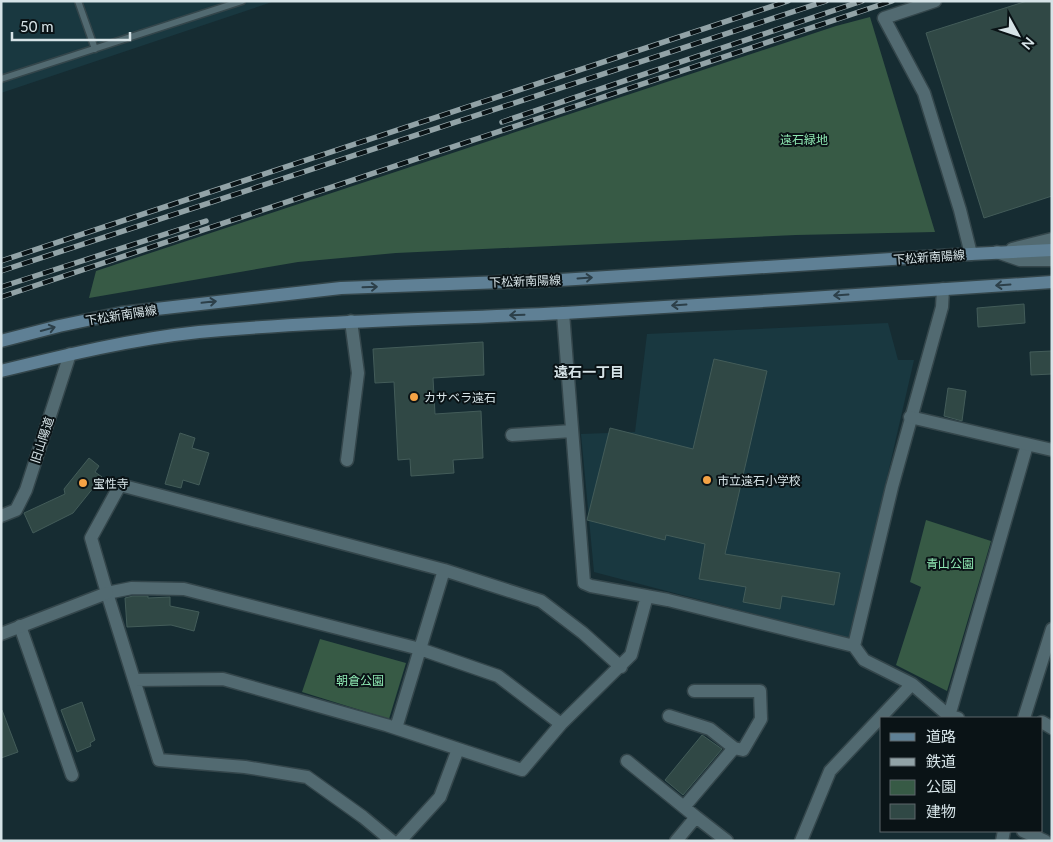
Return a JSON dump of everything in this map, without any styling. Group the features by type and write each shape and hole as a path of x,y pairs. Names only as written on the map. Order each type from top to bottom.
{"main road":[{"name":"下松新南陽線","path":"1,341 121,313 341,288 560,280 1052,250"},
{"path":"1,372 70,354 197,332 351,321 564,313 1052,282"}],"street":[{"path":"935,1 884,18 924,93 960,210 971,254"},
{"path":"997,252 1052,239"},
{"path":"997,252 1020,260 1052,260"},
{"path":"854,646 910,417 942,308 942,289"},
{"path":"564,313 584,583 591,586 647,596 854,646 864,660 912,684 954,717 1027,445"},
{"path":"347,460 358,373 351,321"},
{"name":"旧山陽道","path":"1,516 16,510 26,490 70,354"},
{"path":"910,417 1052,450"},
{"path":"512,435 572,430"},
{"path":"392,841 363,816 307,777 245,767 159,760 107,593 92,538 120,485 444,570 541,601 583,633 620,666"},
{"path":"396,728 444,570"},
{"path":"1,634 107,593 132,588 184,589 420,649 498,676 561,724"},
{"path":"134,680 223,678 396,728 522,770 561,724 631,655 647,596"},
{"path":"20,626 72,775"},
{"path":"1029,716 1052,629"},
{"path":"881,717 912,684"},
{"path":"668,716 710,729 734,748 743,750 761,719 760,691 694,691"},
{"path":"801,841 830,771 880,718"},
{"path":"684,807 734,748"},
{"path":"400,841 440,797 458,749"},
{"path":"627,761 727,841"},
{"path":"676,841 696,817"},
{"path":"1025,832 1045,841"}],"lane":[{"path":"78,1 95,49"},
{"path":"1,79 242,1"}],"shaded area":[{"path":"1,1 275,1 1,93"},
{"path":"888,323 898,360 914,360 850,639 594,572 581,434 635,432 647,334"}],"green space":[{"name":"遠石緑地","path":"870,17 935,232 796,235 396,253 298,262 89,298 96,271 836,26"},
{"name":"青山公園","path":"926,520 991,541 947,691 896,665 921,587 910,582"},
{"name":"朝倉公園","path":"320,639 406,663 389,719 302,692"}],"building":[{"path":"1027,1 1052,1 1052,196 984,218 926,33"},
{"path":"1024,304 1025,323 978,327 977,308"},
{"name":"カサベラ遠石","path":"483,342 484,375 433,378 435,414 481,411 483,458 453,460 454,473 411,476 410,459 398,460 394,382 375,383 373,349"},
{"path":"1052,351 1052,374 1031,375 1030,352"},
{"path":"714,359 767,371 725,554 840,573 834,605 782,596 780,609 743,602 746,587 699,579 705,544 666,535 665,540 587,520 610,428 693,449"},
{"path":"948,388 966,391 962,421 944,416"},
{"path":"180,433 195,438 192,448 209,453 199,485 183,480 181,488 165,484"},
{"path":"89,458 99,466 95,472 102,477 73,513 33,533 24,513 65,494 64,489"},
{"path":"148,596 148,598 170,597 170,606 199,612 194,631 171,625 127,627 125,598"},
{"path":"82,702 95,740 90,743 91,746 77,752 61,710"},
{"path":"1,711 18,752 1,758"},
{"path":"702,735 722,749 683,795 665,780"}],"railway":[{"path":"1,261 788,1"},
{"path":"1,271 826,1"},
{"path":"502,122 862,1"},
{"path":"1,297 892,1"},
{"path":"1,287 206,221"}],"place":[{"name":"カサベラ遠石","path":"414,397"},
{"name":"市立遠石小学校","path":"707,480"},
{"name":"宝性寺","path":"83,483"}],"district":[{"name":"遠石一丁目","path":"589,371"}]}
